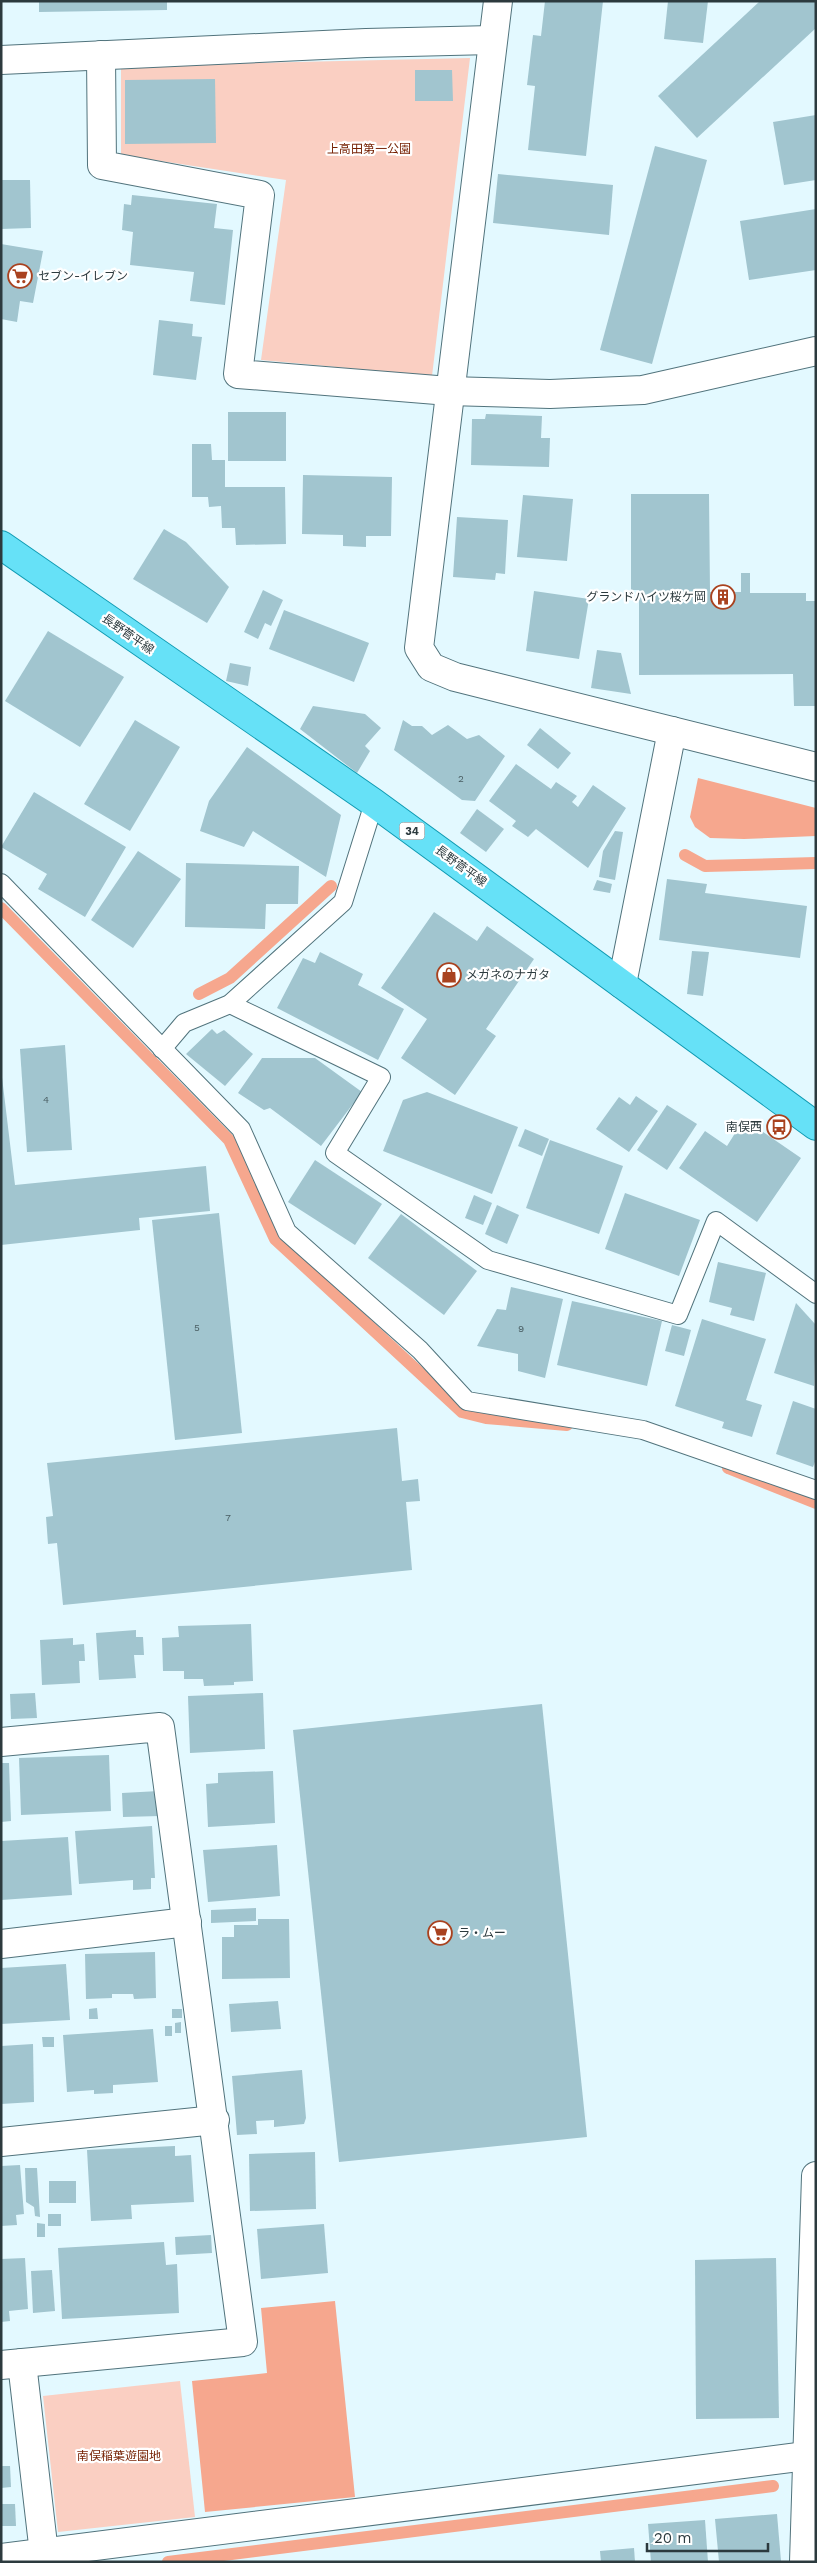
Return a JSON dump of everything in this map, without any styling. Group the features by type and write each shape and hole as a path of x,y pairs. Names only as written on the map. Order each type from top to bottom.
{"main road":[{"name":"長野菅平線","path":"1,545 374,803 816,1126"}],"street":[{"path":"498,1 419,648 430,667 456,678 816,766"},
{"path":"1,60 366,43 492,40"},
{"path":"101,55 102,165 260,195 238,374 449,391 550,394 643,390 816,351"},
{"path":"622,984 672,731"},
{"path":"1,1742 160,1727 215,2120 243,2342 12,2364 45,2557"},
{"path":"1,1944 187,1922"},
{"path":"1,2142 215,2120"},
{"path":"804,2562 816,2176"},
{"path":"1,2558 45,2557 806,2456"}],"lane":[{"path":"162,1049 184,1023 230,1004 343,902 374,803"},
{"path":"1,883 241,1129 287,1232 420,1350 467,1401 643,1430 816,1490"},
{"path":"230,1004 381,1077 335,1153 488,1260 678,1316 716,1221 816,1294"}],"green space":[{"name":"上高田第一公園","path":"470,58 432,376 261,360 286,180 121,155 121,66"},
{"name":"南俣稲葉遊園地","path":"180,2381 195,2517 58,2532 43,2396"}],"shaded area":[{"path":"698,778 816,808 816,836 744,839 710,838 695,827 690,817"},
{"path":"335,2301 355,2497 205,2512 192,2381 267,2373 261,2308"}],"building":[{"path":"39,1 167,1 167,10 39,12"},
{"path":"545,1 603,1 586,156 528,150 535,86 527,85 533,35 541,36"},
{"path":"668,1 708,1 703,43 664,39"},
{"path":"760,1 816,1 816,28 697,138 658,96"},
{"path":"415,70 452,70 453,101 415,101"},
{"path":"215,79 216,143 125,144 125,80"},
{"path":"816,115 816,180 784,185 773,122"},
{"path":"655,146 707,160 652,364 600,350"},
{"path":"498,174 613,185 609,235 493,223"},
{"path":"1,180 30,180 31,228 1,229"},
{"path":"132,195 217,204 214,228 233,230 225,305 190,301 194,272 130,265 133,232 122,230 124,204 131,205"},
{"path":"816,209 816,270 749,280 740,221"},
{"name":"セブン-イレブン","path":"1,244 43,251 33,303 20,301 17,322 1,319"},
{"path":"159,320 193,324 192,336 202,337 196,380 153,375"},
{"path":"228,412 286,412 286,461 228,461"},
{"path":"486,414 542,416 541,438 550,438 549,467 471,465 472,419 485,419"},
{"path":"192,444 211,444 212,460 225,460 225,487 285,487 286,544 236,545 235,528 222,528 221,506 209,507 208,497 192,497"},
{"path":"303,475 392,477 391,536 366,536 366,547 343,546 343,535 302,534"},
{"name":"グランドハイツ桜ケ岡","path":"631,494 709,494 710,592 741,592 741,573 750,573 750,593 806,593 806,601 816,601 816,706 794,706 793,674 639,675 639,590 631,590"},
{"path":"523,495 573,499 567,561 517,557"},
{"path":"457,517 508,520 505,574 496,573 495,580 453,577"},
{"path":"164,529 186,542 229,587 207,623 133,579"},
{"path":"263,590 283,600 271,626 265,623 258,639 244,632"},
{"path":"534,591 589,599 579,659 526,651"},
{"path":"284,610 369,643 354,682 269,649"},
{"path":"48,631 124,677 80,747 5,701"},
{"path":"597,650 621,653 631,694 591,688"},
{"path":"230,663 251,667 248,686 226,681"},
{"path":"313,706 365,714 381,728 365,746 370,751 357,773 300,729"},
{"path":"135,720 180,747 130,831 84,804"},
{"path":"403,720 412,726 422,726 432,735 448,725 467,739 479,735 505,756 475,801 462,800 394,750"},
{"path":"540,728 571,753 558,769 527,745"},
{"path":"247,747 341,815 326,877 253,831 244,847 200,831 209,801"},
{"path":"516,764 551,789 556,782 577,796 572,802 578,807 593,785 626,808 588,868 536,829 528,837 512,826 516,821 489,801"},
{"path":"34,792 126,847 85,917 38,889 47,874 1,847"},
{"path":"477,809 504,829 486,852 460,833"},
{"path":"615,831 623,832 615,880 599,877 603,851"},
{"path":"138,851 181,879 133,948 91,920"},
{"path":"186,863 299,866 298,904 266,904 265,929 185,927"},
{"path":"667,879 707,884 705,893 807,906 800,958 659,940"},
{"path":"597,880 612,884 610,893 593,890"},
{"path":"434,912 477,941 487,926 534,959 486,1029 496,1036 455,1095 401,1058 427,1019 381,988"},
{"path":"692,951 709,952 703,996 687,994"},
{"path":"320,952 363,974 358,985 404,1009 378,1060 277,1008 303,958 315,963"},
{"path":"212,1029 217,1034 224,1030 253,1054 225,1086 186,1054"},
{"path":"65,1045 72,1150 27,1152 20,1049"},
{"path":"262,1058 315,1058 362,1092 321,1146 270,1108 264,1110 238,1093"},
{"path":"1,1069 15,1185 206,1166 210,1211 139,1218 140,1230 1,1245"},
{"path":"427,1092 518,1127 492,1194 383,1151 403,1100"},
{"path":"636,1096 658,1111 629,1152 596,1129 619,1097 630,1105"},
{"path":"667,1105 697,1124 667,1170 637,1150"},
{"path":"744,1119 801,1158 757,1222 679,1168 705,1131 727,1146"},
{"path":"525,1129 549,1139 542,1156 518,1146"},
{"path":"550,1140 623,1166 599,1234 526,1208"},
{"path":"315,1160 382,1204 355,1245 288,1202"},
{"path":"625,1193 700,1220 679,1276 605,1249"},
{"path":"474,1195 492,1203 483,1225 465,1218"},
{"path":"497,1205 519,1215 507,1244 485,1234"},
{"path":"219,1213 242,1433 175,1440 152,1220"},
{"path":"401,1214 477,1271 444,1315 368,1258"},
{"path":"718,1262 766,1273 754,1321 730,1315 732,1308 709,1302"},
{"path":"511,1287 563,1299 545,1378 518,1371 518,1354 477,1346 497,1309 506,1310"},
{"path":"572,1301 662,1321 647,1386 557,1365"},
{"path":"796,1303 816,1325 814,1386 774,1373"},
{"path":"702,1319 766,1339 746,1400 762,1405 752,1437 722,1428 724,1422 675,1406"},
{"path":"672,1325 691,1330 684,1356 665,1351"},
{"path":"793,1401 816,1409 816,1459 813,1467 776,1454"},
{"path":"397,1428 402,1481 418,1479 420,1501 406,1502 412,1570 63,1605 57,1543 48,1544 46,1517 53,1516 47,1463"},
{"path":"251,1624 253,1681 234,1682 234,1685 204,1686 203,1679 184,1679 184,1671 163,1671 162,1638 179,1637 178,1626"},
{"path":"136,1630 136,1637 143,1637 144,1655 134,1655 136,1678 99,1680 96,1633"},
{"path":"73,1638 73,1645 84,1644 85,1661 79,1661 80,1683 42,1685 40,1640"},
{"path":"35,1693 37,1718 11,1719 10,1694"},
{"path":"263,1693 265,1749 190,1753 188,1696"},
{"name":"ラ・ムー","path":"542,1704 587,2137 339,2162 293,1730"},
{"path":"109,1755 111,1811 21,1815 19,1758"},
{"path":"1,1763 9,1763 11,1821 1,1822"},
{"path":"273,1771 275,1823 208,1827 206,1784 218,1783 218,1773"},
{"path":"159,1791 160,1816 123,1817 122,1793"},
{"path":"152,1826 155,1878 151,1878 151,1889 133,1890 133,1880 79,1884 75,1831"},
{"path":"68,1837 72,1895 1,1900 1,1841"},
{"path":"277,1845 280,1896 208,1902 203,1850"},
{"path":"256,1908 256,1921 211,1923 211,1910"},
{"path":"258,1919 289,1919 290,1978 222,1979 222,1937 234,1937 234,1925 258,1925"},
{"path":"155,1952 156,1998 134,1999 133,1994 112,1994 112,1998 86,1999 85,1954"},
{"path":"66,1964 70,2020 1,2024 1,1968"},
{"path":"278,2001 281,2029 231,2032 229,2004"},
{"path":"97,2008 98,2019 89,2019 89,2009"},
{"path":"172,2009 182,2009 182,2018 172,2018"},
{"path":"181,2022 181,2033 175,2033 175,2023"},
{"path":"165,2026 172,2026 172,2036 165,2036"},
{"path":"153,2029 158,2082 113,2085 113,2093 94,2094 94,2090 67,2092 63,2035"},
{"path":"42,2037 54,2037 54,2047 43,2047"},
{"path":"33,2044 34,2102 1,2104 1,2046"},
{"path":"302,2070 306,2118 304,2124 274,2127 274,2120 256,2121 257,2134 237,2135 232,2076"},
{"path":"175,2146 175,2156 191,2155 194,2202 131,2205 132,2219 91,2221 87,2150"},
{"path":"315,2152 316,2209 250,2211 249,2154"},
{"path":"20,2165 24,2214 16,2215 17,2225 1,2226 1,2166"},
{"path":"25,2168 37,2168 40,2217 35,2216 34,2207 26,2202"},
{"path":"49,2181 76,2181 76,2203 49,2203"},
{"path":"48,2214 61,2214 61,2226 48,2226"},
{"path":"37,2223 45,2224 45,2237 37,2237"},
{"path":"324,2224 328,2273 261,2279 257,2229"},
{"path":"211,2235 212,2253 176,2255 175,2237"},
{"path":"164,2242 166,2265 177,2264 179,2313 62,2319 58,2248"},
{"path":"25,2258 28,2309 9,2311 10,2321 1,2322 1,2259"},
{"path":"776,2258 779,2418 696,2419 695,2260"},
{"path":"52,2270 55,2311 33,2313 31,2271"},
{"path":"1,2466 10,2466 11,2487 1,2488"},
{"path":"1,2504 15,2504 16,2526 1,2526"},
{"path":"777,2514 781,2561 719,2562 715,2519"},
{"path":"705,2520 708,2562 651,2562 648,2524"},
{"path":"634,2548 635,2562 601,2562 600,2551"}],"waterway":[{"path":"685,855 705,866 816,863"},
{"path":"199,994 230,978 331,886"},
{"path":"1,908 229,1140 275,1239 462,1412 486,1418 567,1425"},
{"path":"728,1468 816,1503"},
{"path":"168,2562 773,2486"}],"place":[{"name":"セブン-イレブン","path":"20,276"},
{"name":"グランドハイツ桜ケ岡","path":"723,597"},
{"name":"メガネのナガタ","path":"449,975"},
{"name":"南俣西","path":"779,1127"},
{"name":"ラ・ムー","path":"440,1933"}]}
